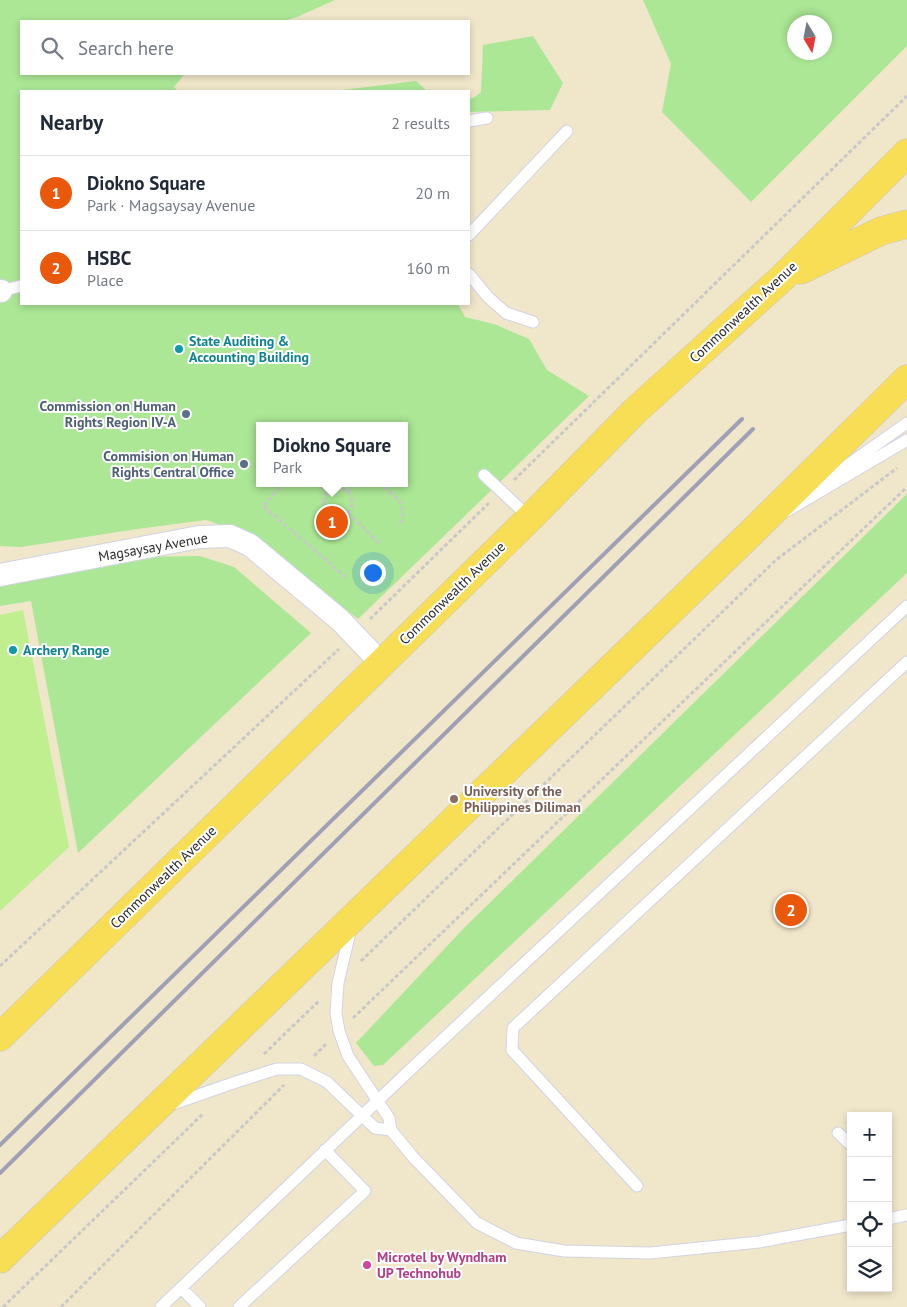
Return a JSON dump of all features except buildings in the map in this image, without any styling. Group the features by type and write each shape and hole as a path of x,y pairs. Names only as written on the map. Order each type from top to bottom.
{"main road":[{"name":"Commonwealth Avenue","path":"0,1036 530,518 635,411 781,279 907,153"},
{"path":"781,279 881,231 907,224"},
{"path":"0,1259 751,533 907,379"}],"street":[{"name":"Magsaysay Avenue","path":"0,575 199,537 230,536 250,545 327,609 381,663"}],"lane":[{"path":"470,121 486,118"},
{"path":"470,234 567,131"},
{"path":"470,275 488,297 506,313 532,322"},
{"path":"751,533 907,423"},
{"path":"751,533 907,440"},
{"path":"484,475 530,518"},
{"path":"161,1307 378,1100 907,606"},
{"path":"637,1186 512,1050 513,1028 907,662"},
{"path":"354,917 338,983 336,1013 339,1031 348,1056 389,1118 391,1130 413,1158 477,1222 516,1243 564,1251 650,1253 759,1242 847,1227"},
{"path":"152,1112 277,1069 301,1069 327,1082 375,1128 391,1130"},
{"path":"838,1133 847,1141"},
{"path":"239,1307 365,1191 325,1150"},
{"path":"892,1218 907,1215"},
{"path":"180,1288 200,1307"}],"path":[{"path":"0,966 354,635 907,96"},
{"path":"263,1055 776,560 899,466"},
{"path":"280,487 263,506 347,578"},
{"path":"322,487 327,492"},
{"path":"340,487 348,492 352,500 348,513 339,516 330,513 324,506 327,492 340,487"},
{"path":"348,492 353,487"},
{"path":"384,487 403,507 405,514 399,526"},
{"path":"61,1307 339,1031 905,489"},
{"path":"348,513 380,544"},
{"path":"3,1307 207,1109"}],"shaded area":[{"name":"University of the Philippines Diliman","path":"0,0 907,0 907,1307 0,1307"}],"green space":[{"path":"0,0 335,0 287,20 20,20 20,75 184,75 174,87 177,90 20,90 20,305 459,305 465,317 494,324 529,339 547,370 589,396 358,619 250,535 206,520 21,547 0,546"},
{"path":"643,0 907,0 907,46 751,202 662,112 671,64"},
{"path":"533,36 563,83 550,110 470,112 470,99 481,92 483,45"},
{"path":"416,81 426,90 342,90"},
{"path":"907,494 907,573 383,1065 374,1066 356,1043 465,927"},
{"path":"200,556 234,567 311,633 78,853 31,601 0,606 0,587 138,557"},
{"path":"23,610 69,847 0,911 0,615"}],"railway":[{"path":"0,1145 742,419"},
{"path":"0,1173 753,429"}],"place":[{"name":"State Auditing & Accounting Building","path":"179,349"},
{"name":"Commission on Human Rights Region IV-A","path":"186,414"},
{"name":"Commision on Human Rights Central Office","path":"244,464"},
{"name":"Diokno Square","path":"332,522"},
{"name":"Archery Range","path":"13,650"},
{"name":"University of the Philippines Diliman","path":"454,799"},
{"name":"HSBC","path":"791,910"},
{"name":"Microtel by Wyndham UP Technohub","path":"367,1265"}]}
